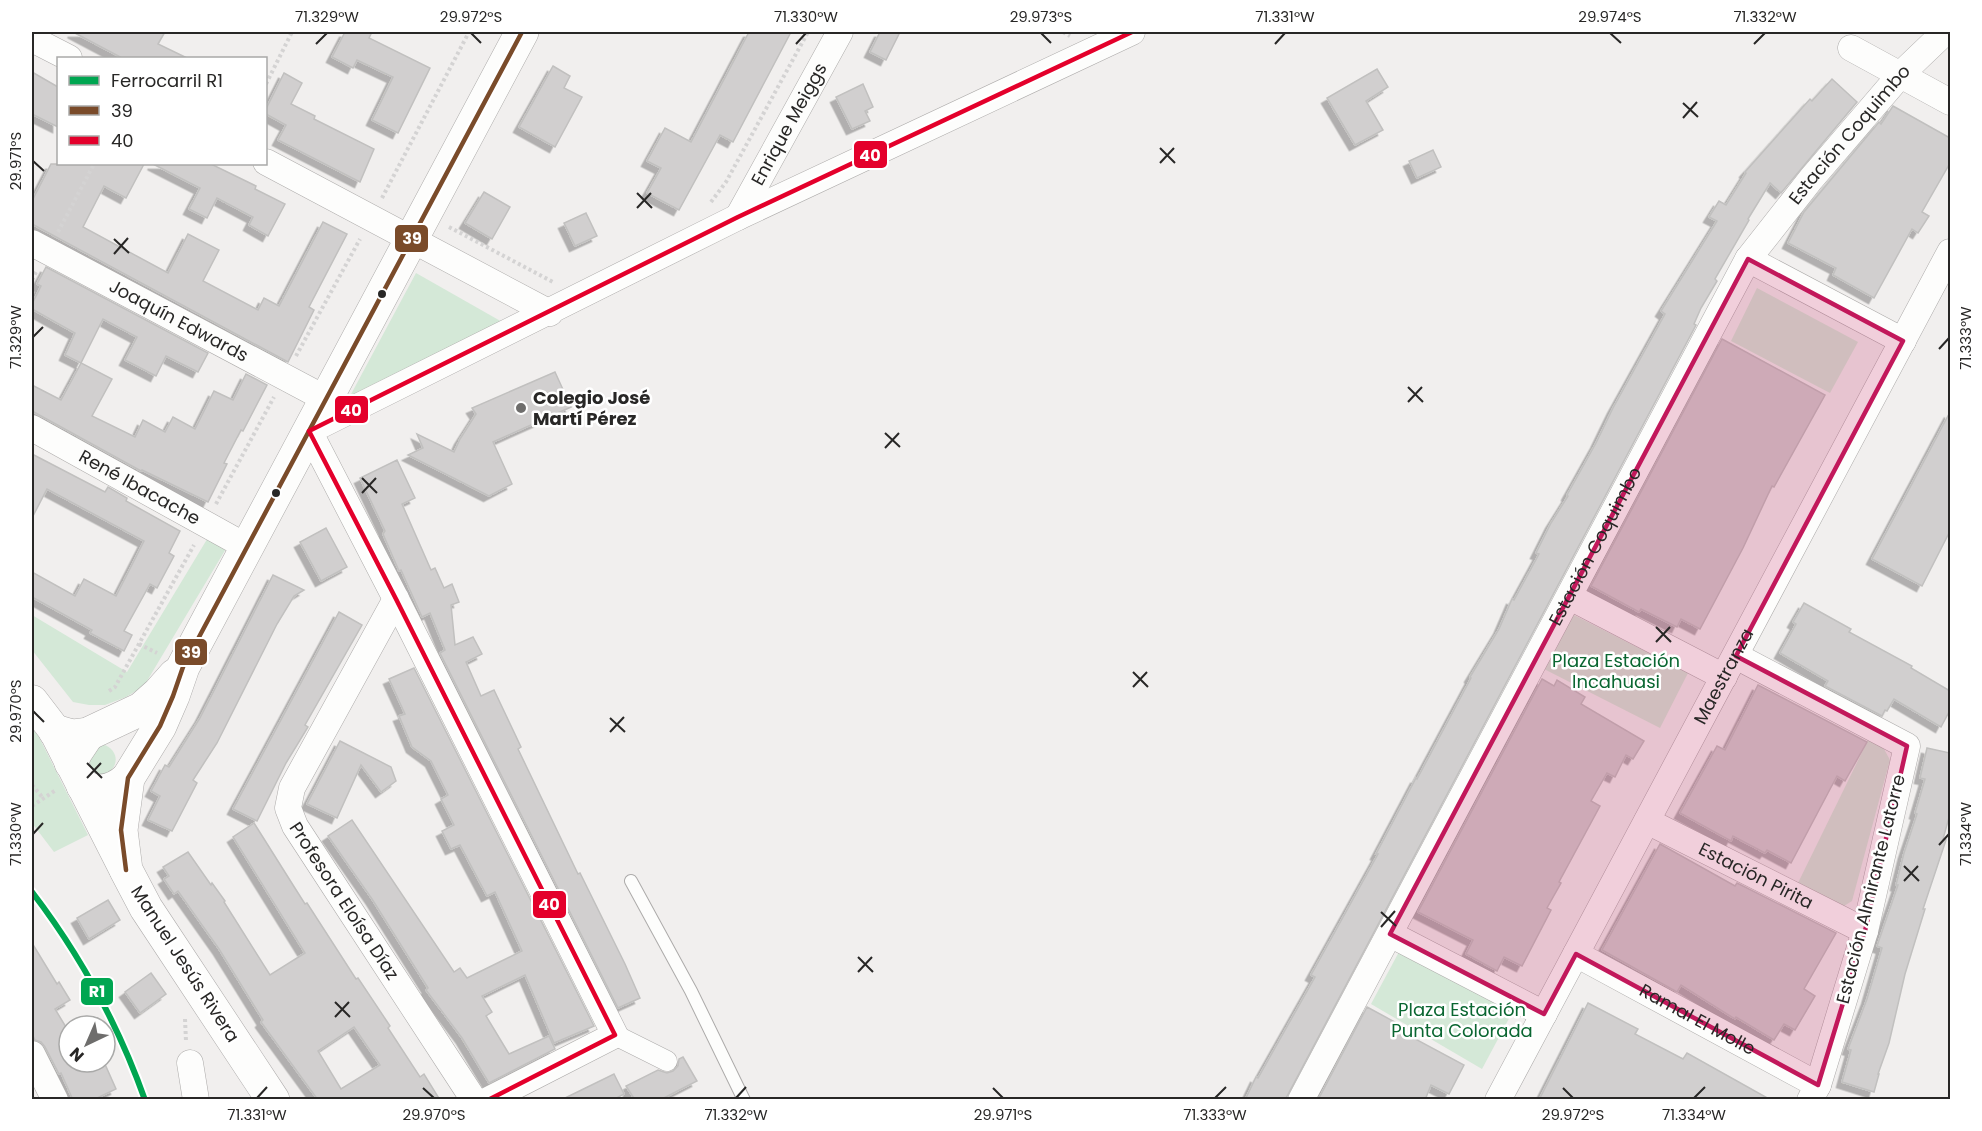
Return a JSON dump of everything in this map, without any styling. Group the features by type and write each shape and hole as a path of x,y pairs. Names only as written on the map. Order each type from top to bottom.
{"main road":[{"path":"88,734 76,752 77,774 98,792 120,785 128,777 160,726 183,667 522,32"},
{"path":"55,731 72,736 88,734 141,709 183,667"},
{"path":"126,870 121,830 128,777"},
{"name":"Manuel Jesús Rivera","path":"126,870 146,908 273,1100"}],"street":[{"name":"Enrique Meiggs","path":"738,217 840,32"},
{"path":"667,1061 615,1035 309,431 550,313 738,217 1130,32"},
{"name":"Estación Coquimbo","path":"1301,1100 1748,259 1810,179 1901,74 1945,32"},
{"path":"32,39 67,57"},
{"path":"1851,48 1950,102"},
{"path":"267,163 550,313"},
{"name":"Joaquín Edwards","path":"39,247 326,399"},
{"name":"Maestranza","path":"1498,1100 1950,252"},
{"path":"1748,259 1904,341"},
{"name":"René Ibacache","path":"32,428 247,548"},
{"path":"1570,597 1730,667"},
{"name":"Profesora Eloísa Díaz","path":"396,599 292,788 288,808 295,826 474,1100"},
{"name":"Estación Almirante Latorre","path":"1730,667 1907,746 1865,931 1814,1092"},
{"name":"Manuel Jesús Rivera","path":"32,701 55,731 126,870"},
{"name":"Estación Pirita","path":"1647,821 1865,931"},
{"path":"1390,934 1544,1014"},
{"name":"Ramal El Molle","path":"1576,954 1814,1092"},
{"path":"488,1100 615,1035"},
{"path":"32,1053 55,1100"},
{"path":"190,1063 196,1100"}],"lane":[{"path":"632,881 691,991 744,1100"}],"path":[{"path":"267,82 292,32"},
{"path":"704,208 726,182 808,32"},
{"path":"32,280 39,247 93,165"},
{"path":"449,227 555,283"},
{"path":"32,785 43,798"}],"highlighted area":[{"path":"1748,259 1903,341 1736,656 1907,746 1865,931 1818,1085 1576,954 1544,1014 1390,934"}],"green space":[{"path":"416,273 504,323 349,398"},
{"path":"1757,288 1858,342 1830,393 1731,341"},
{"path":"209,536 227,547 144,686 126,697 105,705 73,702 32,650 32,615 127,672"},
{"name":"Plaza Estación Incahuasi","path":"1572,614 1688,673 1660,728 1544,669"},
{"path":"32,728 39,737 88,835 54,852 32,823"},
{"path":"1869,738 1884,749 1890,760 1852,901 1844,906 1798,883"},
{"path":"102,744 114,753 115,764 107,773 91,772 86,753"},
{"name":"Plaza Estación Punta Colorada","path":"1400,950 1513,1011 1482,1069 1371,1004"}],"building":[{"path":"73,32 165,32 158,44 185,57 120,57"},
{"path":"345,32 372,32 369,38 430,68 398,133 372,120 393,77 357,60 353,68 332,57"},
{"path":"749,32 791,32 733,142 720,135 679,210 647,193 661,168 647,161 665,128 691,142"},
{"path":"880,32 900,32 886,60 870,52"},
{"path":"553,66 570,76 564,88 582,97 555,147 519,127"},
{"path":"1377,69 1388,87 1366,101 1383,130 1355,145 1327,98"},
{"path":"32,72 57,86 57,126 32,114"},
{"path":"284,73 302,83 291,104 315,116 314,119 374,149 360,182 278,140 286,125 267,115 267,107"},
{"path":"1832,79 1857,102 1781,193 1770,183 1748,219 1715,279 1717,281 1701,308 1694,324 1696,325 1285,1100 1245,1100 1256,1077 1258,1078 1315,977 1311,975 1378,854 1376,854 1470,677 1499,629 1512,599 1514,600 1539,554 1536,553 1551,523 1568,496 1665,314 1661,311 1717,221 1709,217 1719,201 1726,205 1745,172 1810,99 1812,101"},
{"path":"863,84 873,107 865,111 870,121 852,129 836,97"},
{"path":"1893,106 1950,138 1950,163 1922,212 1929,216 1918,233 1912,229 1874,298 1833,275 1836,268 1788,243 1804,212 1879,122 1881,124"},
{"path":"1433,150 1441,167 1417,178 1409,161"},
{"path":"51,164 143,165 126,198 104,186 83,227 168,273 188,234 219,250 203,281 258,310 264,298 279,306 323,222 347,234 309,307 314,310 288,362 32,224 32,201"},
{"path":"155,165 213,165 256,186 255,189 285,204 268,236 249,225 253,217 217,198 207,218 189,209 200,188"},
{"path":"484,192 510,207 492,239 465,223"},
{"path":"586,213 597,236 575,246 564,223"},
{"path":"46,267 208,353 198,372 166,356 156,376 125,360 137,337 103,319 81,363 65,355 75,333 32,309 32,304 41,286 37,284"},
{"path":"1722,339 1825,395 1774,487 1772,486 1743,548 1700,629 1681,619 1677,627 1641,609 1639,612 1591,586"},
{"path":"81,363 112,379 92,416 135,437 143,420 165,432 173,417 195,429 214,391 233,400 246,374 267,385 224,463 227,464 208,502 141,471 32,411 32,385 61,400"},
{"path":"555,372 571,407 493,442 512,484 489,496 408,455 423,448 417,434 454,452 476,414 472,408"},
{"path":"1950,412 1950,531 1922,586 1872,559"},
{"path":"32,454 105,492 108,487 127,498 126,501 180,531 169,553 174,556 157,588 150,584 124,631 132,635 124,651 90,633 92,630 32,597 32,572 75,596 84,579 116,596 144,541 47,489 32,518"},
{"path":"397,460 415,498 402,504 431,570 435,568 444,588 452,584 459,602 451,605 455,645 473,637 482,654 466,662 481,696 494,690 521,747 518,749 640,998 618,1008 440,653 445,650 430,613 422,617 401,570 399,571 383,534 385,531 360,478"},
{"path":"326,528 347,567 321,581 300,542"},
{"path":"273,575 304,590 294,596 277,624 217,743 193,780 197,783 172,831 148,820 160,796 151,791 165,765 169,767 200,718"},
{"path":"1804,603 1851,629 1849,632 1912,666 1911,668 1950,691 1950,710 1941,727 1894,699 1882,716 1825,686 1828,681 1780,653 1796,624 1793,622"},
{"path":"339,612 362,625 305,725 308,727 286,763 257,821 233,809"},
{"path":"414,668 594,1026 554,1043 525,975 482,996 492,1012 486,1016 509,1054 549,1036 555,1049 489,1083 462,1038 426,990 428,988 372,899 328,836 352,820 454,972 460,968 467,978 522,951 495,892 487,896 460,845 451,849 442,831 454,825 441,799 448,795 431,761 412,747 399,716 405,714 389,679"},
{"path":"1542,679 1554,686 1557,680 1585,697 1581,704 1644,741 1633,759 1626,755 1615,777 1607,773 1591,801 1600,806 1559,882 1561,883 1547,908 1551,910 1522,966 1504,957 1497,971 1466,954 1473,940 1418,912"},
{"path":"1758,685 1867,742 1845,781 1837,776 1791,863 1767,850 1765,853 1733,836 1731,841 1680,813 1717,746 1725,750"},
{"path":"340,741 391,767 396,781 381,792 361,765 337,818 307,804"},
{"path":"1927,748 1950,753 1950,814 1943,839 1946,840 1923,909 1925,909 1905,974 1889,1043 1874,1092 1842,1082 1851,1050 1848,1049 1867,999 1882,948 1877,946 1898,885 1896,885 1904,853 1917,814 1915,813 1925,779 1920,778"},
{"path":"254,823 305,904 307,903 356,979 358,978 390,1026 388,1028 420,1077 424,1074 440,1100 318,1100 261,1022 263,1020 219,949 178,891 174,894 164,879 169,876 163,867 188,852 225,901 270,975 305,953 233,837","holes":["354,1027 380,1065 341,1089 318,1051"]},
{"path":"1660,844 1735,886 1737,883 1836,933 1804,989 1815,996 1795,1030 1784,1024 1774,1040 1681,985 1677,992 1602,950"},
{"path":"108,900 120,920 89,939 77,918"},
{"path":"32,943 57,984 59,982 70,1000 55,1009 58,1014 57,1070 45,1047 41,1042 35,1040 32,1034"},
{"path":"151,973 166,994 140,1013 125,992"},
{"path":"1588,1003 1638,1029 1635,1034 1683,1059 1687,1053 1771,1100 1539,1100"},
{"path":"1367,1007 1406,1028 1404,1033 1464,1065 1449,1094 1431,1085 1425,1100 1318,1100"},
{"path":"683,1057 697,1081 660,1100 635,1100 626,1086 658,1070 667,1073 673,1071 678,1066 679,1059"},
{"path":"61,1074 109,1074 116,1089 93,1100 73,1100"},
{"path":"614,1074 624,1094 613,1100 561,1100"}],"rail line":[{"name":"R1","path":"32,892 67,941 97,991 123,1044 145,1100"}],"transit line":[{"name":"39","path":"126,870 121,830 128,778 160,726 183,667 522,32"},
{"name":"40","path":"488,1100 615,1035 309,431 738,217 1132,32"}],"place":[{"name":"Colegio José Martí Pérez","path":"521,408"}]}
